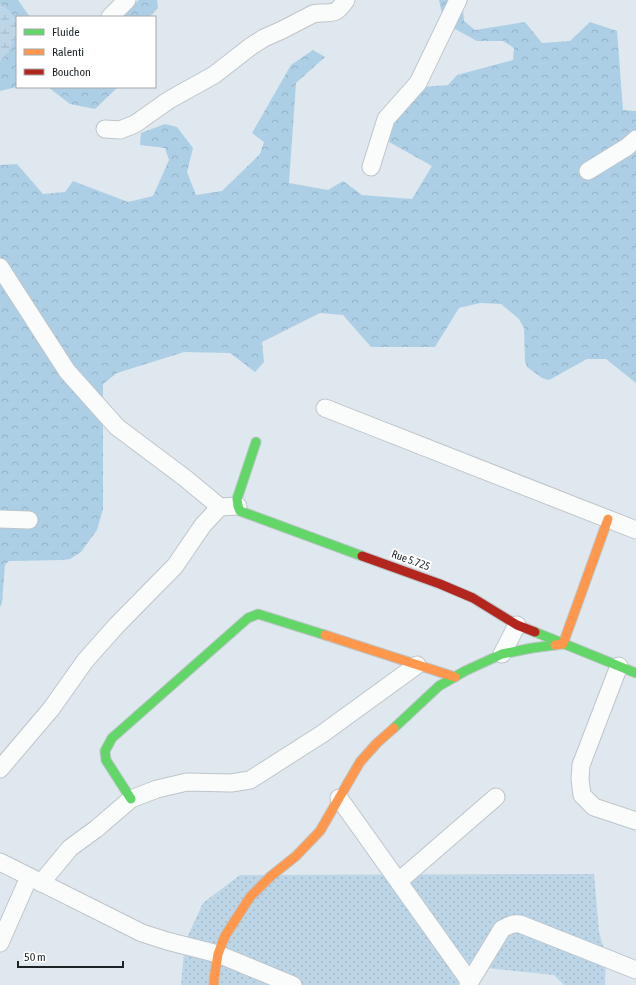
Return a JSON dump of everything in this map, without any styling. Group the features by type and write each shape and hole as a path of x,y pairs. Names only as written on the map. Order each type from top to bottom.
{"street":[{"path":"111,16 127,0"},
{"path":"105,129 120,130 135,124 169,100 214,75 264,38 313,14 334,13 346,0"},
{"path":"371,167 386,119 418,83 458,0"},
{"path":"588,171 627,147 636,139"},
{"path":"0,267 67,371 117,427 185,478 220,507 238,506 236,499 256,442"},
{"path":"325,408 636,530"},
{"name":"Rue 5.725","path":"238,506 240,511 440,584 473,598 517,625 636,672"},
{"path":"0,769 51,709 85,661 116,626 176,566 203,525 220,507"},
{"path":"0,519 29,520"},
{"path":"214,985 218,954 225,936 250,897 271,876 296,856 320,831 360,762 377,743 439,686 465,671 502,654 563,644 608,519"},
{"path":"131,799 106,760 105,751 112,738 248,618 258,614 455,677"},
{"path":"502,654 517,625"},
{"path":"0,943 35,880 70,848 96,829 131,799 156,790 187,782 231,783 250,780 322,734 417,665"},
{"path":"619,666 581,766 580,779 582,795 594,807 636,821"},
{"path":"399,881 496,797"},
{"path":"339,798 399,881 469,983 502,929 513,923 520,924 636,970"},
{"path":"0,862 142,933 218,954 293,985"}],"green space":[{"path":"0,0 18,0 29,16 16,16 16,87 0,91"},
{"path":"139,0 157,0 158,8 150,16 120,16"},
{"path":"439,0 462,0 464,21 475,30 525,22 542,43 570,41 590,22 617,31 623,110 636,111 636,383 606,359 587,359 549,380 542,378 527,367 525,361 524,328 519,319 501,304 480,303 459,308 435,347 371,347 343,315 320,313 262,342 264,362 255,372 230,353 184,352 117,373 103,384 103,509 97,530 81,552 70,559 9,561 5,565 2,603 0,607 0,165 17,164 43,194 65,192 73,181 128,202 153,196 169,160 165,148 140,145 141,133 165,124 177,127 193,148 187,172 196,195 222,191 260,154 264,142 252,133 291,65 313,50 325,57 296,83 289,183 328,190 343,181 362,195 412,199 432,166 389,142 394,116 422,87 448,85 457,75 513,60 514,48 503,41 477,41 444,23"},
{"path":"0,3 9,10 14,17 16,22 16,34 12,46 0,62"},
{"path":"49,88 117,88 95,109 70,104"},
{"path":"594,874 599,932 606,956 605,985 564,985 554,975 487,968 463,978 458,985 181,985 185,942 203,903 240,875"}],"traffic: fast":[{"path":"256,442 237,499 240,511 362,556"},
{"path":"131,799 106,760 105,751 112,738 248,618 258,614 325,635"},
{"path":"535,632 636,673"},
{"path":"394,728 439,686 465,671 502,654 555,645"}],"traffic: slow":[{"path":"555,645 563,644 608,519"},
{"path":"325,635 455,677"},
{"path":"214,985 218,954 225,936 250,897 271,876 296,856 320,831 360,762 377,743 394,728"}],"traffic: jam":[{"path":"362,556 440,584 473,598 517,625 535,632"}]}
